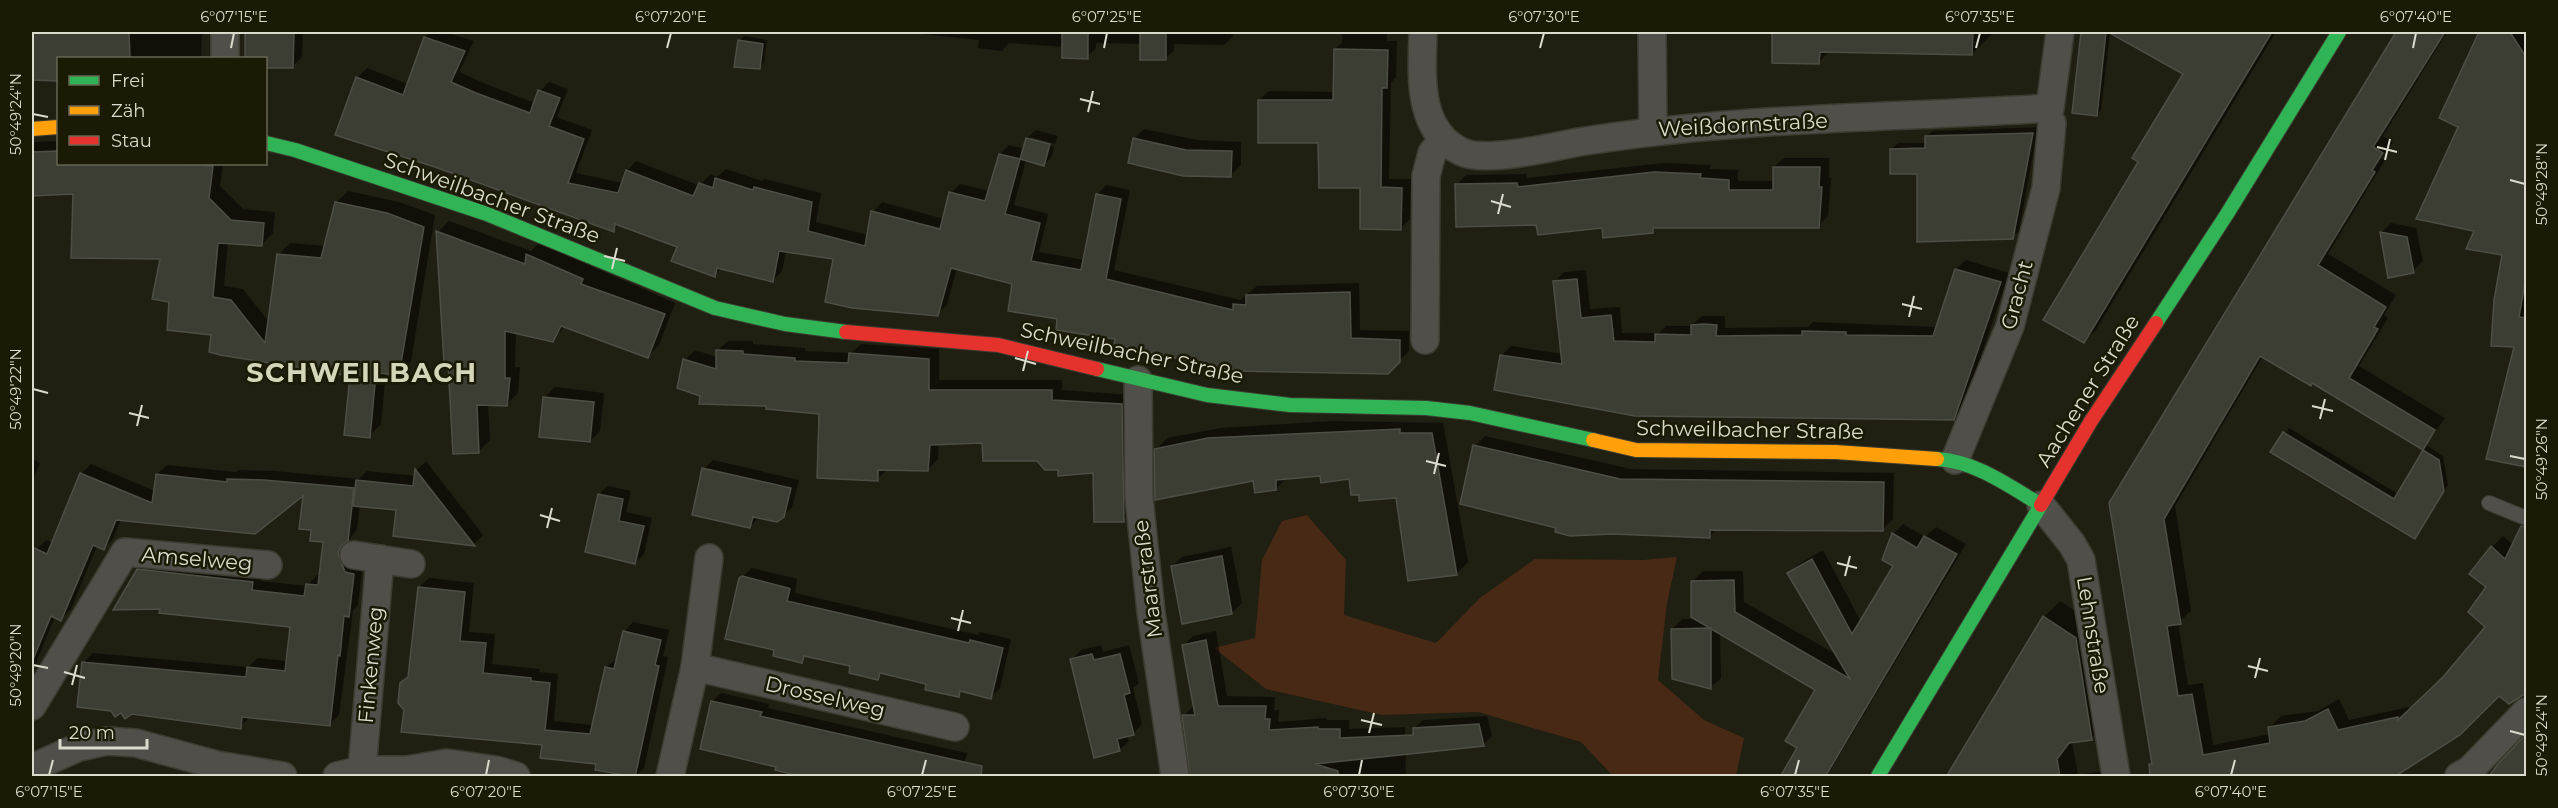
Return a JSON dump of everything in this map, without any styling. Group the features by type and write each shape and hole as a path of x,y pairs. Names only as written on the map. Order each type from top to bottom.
{"main road":[{"name":"Aachener Straße","path":"1878,777 2091,421 2227,214 2339,32"},
{"path":"32,129 57,127"},
{"name":"Schweilbacher Straße","path":"267,143 295,150 487,214 715,308 808,327 876,336 998,345 1207,396 1290,405 1426,408 1470,413 1636,450 1835,452 1955,459 1990,475 2041,505"}],"street":[{"path":"225,32 225,57"},
{"path":"1424,32 1424,97 1431,123 1443,140 1432,153 1426,176 1425,340"},
{"path":"1652,32 1653,130"},
{"name":"Gracht","path":"1955,459 2010,326 2046,188 2060,32"},
{"name":"Weißdornstraße","path":"1443,140 1464,153 1496,156 1653,130 2051,116"},
{"name":"Maarstraße","path":"1138,380 1139,498 1153,623 1175,777"},
{"name":"Lehnstraße","path":"2041,505 2072,544 2081,560 2116,777"},
{"name":"Amselweg","path":"32,706 125,552 268,565"},
{"name":"Finkenweg","path":"350,773 367,557 411,564"},
{"path":"670,777 695,667 709,558"},
{"name":"Drosselweg","path":"695,667 955,727"},
{"path":"2458,777 2470,770 2526,712"},
{"path":"32,768 79,747 107,741 136,743 217,765 284,777"},
{"path":"350,773 407,770 447,764 496,770 516,777"}],"lane":[{"path":"2489,503 2526,518"}],"shaded area":[{"path":"1307,515 1346,560 1344,615 1436,643 1481,597 1535,559 1643,560 1677,557 1667,603 1658,680 1704,720 1744,738 1736,776 1613,776 1581,742 1478,712 1382,715 1266,689 1214,648 1255,638 1262,560 1282,521"}],"building":[{"path":"32,32 129,32 130,57 57,57 57,81 32,80"},
{"path":"245,32 294,32 293,68 267,68 267,57 245,57"},
{"path":"1062,32 1088,32 1088,59 1062,58"},
{"path":"1140,32 1166,32 1166,60 1140,60"},
{"path":"1772,32 1973,32 1972,55 1820,52 1819,64 1772,63"},
{"path":"2081,32 2106,32 2097,116 2072,113"},
{"path":"2108,32 2272,32 2084,343 2043,320 2138,162 2132,158 2183,74"},
{"path":"2396,32 2445,32 2373,147 2383,153 2372,170 2375,172 2318,265 2386,307 2374,327 2378,329 2349,378 2435,430 2423,450 2312,383 2311,386 2260,356 2164,519 2181,624 2167,626 2178,696 2192,694 2203,755 2270,743 2268,727 2305,721 2328,709 2338,730 2398,717 2398,720 2443,677 2485,627 2468,612 2486,587 2469,574 2491,546 2505,559 2521,526 2526,527 2526,693 2509,704 2499,696 2460,735 2394,777 2150,777 2149,764 2152,764 2109,503"},
{"path":"2479,32 2510,32 2526,57 2526,277 2519,317 2526,318 2526,467 2486,459 2514,347 2491,346 2494,300 2502,255 2466,249 2474,231 2416,219 2458,127 2439,118"},
{"path":"424,37 465,51 451,82 530,113 538,90 560,98 549,126 584,139 568,183 618,193 626,170 693,196 699,183 713,188 715,178 753,190 754,187 812,202 808,231 865,246 871,211 940,229 949,192 985,201 999,154 1020,159 1005,214 1040,223 1031,261 1081,270 1096,194 1121,199 1106,279 1233,310 1233,304 1246,305 1246,295 1350,292 1351,338 1400,340 1400,362 1388,374 1232,371 1114,344 1115,339 1056,330 1057,319 1008,311 1012,284 951,268 938,316 852,308 825,302 833,259 779,251 773,282 717,268 715,277 671,261 677,247 615,224 614,232 435,167 335,135 356,77 403,95"},
{"path":"738,40 763,44 760,69 734,67"},
{"path":"1334,49 1388,50 1387,88 1382,88 1381,187 1402,188 1401,230 1360,229 1360,188 1319,188 1318,143 1258,143 1258,100 1333,100"},
{"path":"2033,133 2013,239 1917,242 1917,174 1890,174 1890,149 1925,148 1925,136"},
{"path":"1026,138 1050,144 1044,166 1020,159"},
{"path":"1133,138 1186,150 1232,151 1231,177 1183,176 1128,163"},
{"path":"57,151 57,165 213,166 209,198 231,220 264,223 262,246 218,243 213,297 231,300 265,343 277,254 321,258 335,202 387,213 424,227 399,375 376,373 370,438 344,435 350,376 220,355 209,352 211,335 167,330 169,302 152,299 160,259 71,258 73,194 32,196 32,152"},
{"path":"1773,167 1820,167 1819,187 1822,187 1819,228 1653,228 1653,233 1603,238 1602,228 1538,235 1536,225 1456,227 1455,184 1517,183 1518,187 1654,172 1701,174 1700,178 1729,180 1729,190 1773,190"},
{"path":"436,231 525,264 526,254 583,279 581,284 665,314 648,358 561,326 553,342 505,331 505,378 510,378 507,406 477,405 479,453 453,454 448,363 444,363"},
{"path":"2380,232 2407,237 2414,273 2388,278"},
{"path":"1955,269 2001,282 1954,420 1635,416 1494,390 1500,355 1562,364 1553,281 1577,279 1581,318 1611,315 1614,341 1655,342 1655,334 1691,335 1691,325 1704,324 1717,325 1716,336 1802,335 1802,331 1846,332 1846,335 1933,336"},
{"path":"716,350 795,358 795,361 848,363 849,353 929,359 929,390 1052,390 1052,400 1122,404 1124,522 1094,522 1093,473 1058,476 1058,470 1045,470 1037,461 983,461 982,443 930,445 928,471 878,470 878,481 817,478 819,414 766,409 766,406 699,404 700,396 677,388 683,359 716,369"},
{"path":"543,397 594,402 590,442 539,437"},
{"path":"1400,429 1400,433 1432,433 1457,575 1408,581 1396,498 1359,501 1359,495 1351,495 1349,479 1321,483 1320,476 1276,480 1276,490 1255,493 1253,481 1155,500 1154,449 1208,438"},
{"path":"2283,432 2394,499 2423,450 2439,460 2444,491 2415,539 2270,452"},
{"path":"1473,445 1620,479 1884,482 1883,531 1710,530 1710,538 1613,534 1570,536 1555,532 1556,528 1460,504"},
{"path":"702,468 791,488 784,517 777,522 753,517 750,528 692,515"},
{"path":"415,469 475,546 393,536 396,510 353,506 356,480 413,486"},
{"path":"80,473 152,503 156,474 227,482 227,479 264,480 354,488 348,541 341,546 338,553 345,572 354,574 349,617 344,616 330,726 242,717 241,729 132,714 125,719 121,713 115,717 111,711 77,707 82,662 246,677 247,667 285,671 290,627 159,613 160,609 113,610 137,569 253,582 252,590 304,596 306,584 318,585 323,542 310,541 311,530 299,529 303,496 255,534 116,520 104,550 93,545 61,621 51,616 32,662 32,547 47,554"},
{"path":"598,494 623,499 619,521 644,526 635,564 585,552"},
{"path":"1892,533 1917,548 1924,536 1957,554 1825,777 1780,777 1797,748 1785,741 1815,690 1691,617 1691,581 1734,580 1735,612 1850,679 1787,573 1812,559 1852,634 1893,566 1882,560"},
{"path":"1222,556 1232,614 1182,624 1171,566"},
{"path":"742,576 790,589 787,601 969,643 970,640 1003,648 991,699 960,691 959,697 925,690 926,684 880,673 878,680 849,673 850,666 804,656 802,663 773,656 774,650 725,639 739,578"},
{"path":"418,587 465,592 460,641 486,643 483,673 531,678 531,681 550,683 545,730 590,734 605,667 614,669 623,631 661,640 655,665 659,666 635,777 595,770 596,764 540,758 542,745 401,732 404,710 398,703 400,683 408,677"},
{"path":"2043,616 2076,638 2092,740 2069,743 2057,759 2060,777 1946,777"},
{"path":"1711,628 1711,689 1672,679 1671,629"},
{"path":"1206,640 1218,706 1266,706 1265,719 1270,719 1269,730 1318,727 1318,729 1340,729 1340,738 1413,735 1413,728 1479,724 1484,746 1315,764 1338,771 1338,777 1190,777 1182,715 1195,715 1182,645"},
{"path":"1092,654 1094,660 1120,654 1130,693 1124,695 1134,735 1117,739 1120,751 1094,758 1070,659"},
{"path":"711,701 762,712 760,716 982,766 981,777 803,777 775,770 776,767 700,749"},
{"path":"2526,734 2526,777 2488,777 2498,764"}],"traffic: fast":[{"path":"2156,323 2227,214 2339,32"},
{"path":"267,143 295,150 487,214 715,308 785,324 846,332"},
{"path":"1097,369 1207,395 1290,405 1426,408 1470,413 1593,440"},
{"path":"1937,459 1978,469 2041,505"},
{"path":"1878,776 2041,505"}],"traffic: slow":[{"path":"32,129 57,127"},
{"path":"1593,440 1636,450 1835,452 1937,459"}],"traffic: jam":[{"path":"2041,505 2091,421 2156,323"},
{"path":"846,332 998,345 1097,369"}],"district":[{"name":"SCHWEILBACH","path":"362,373"}]}
